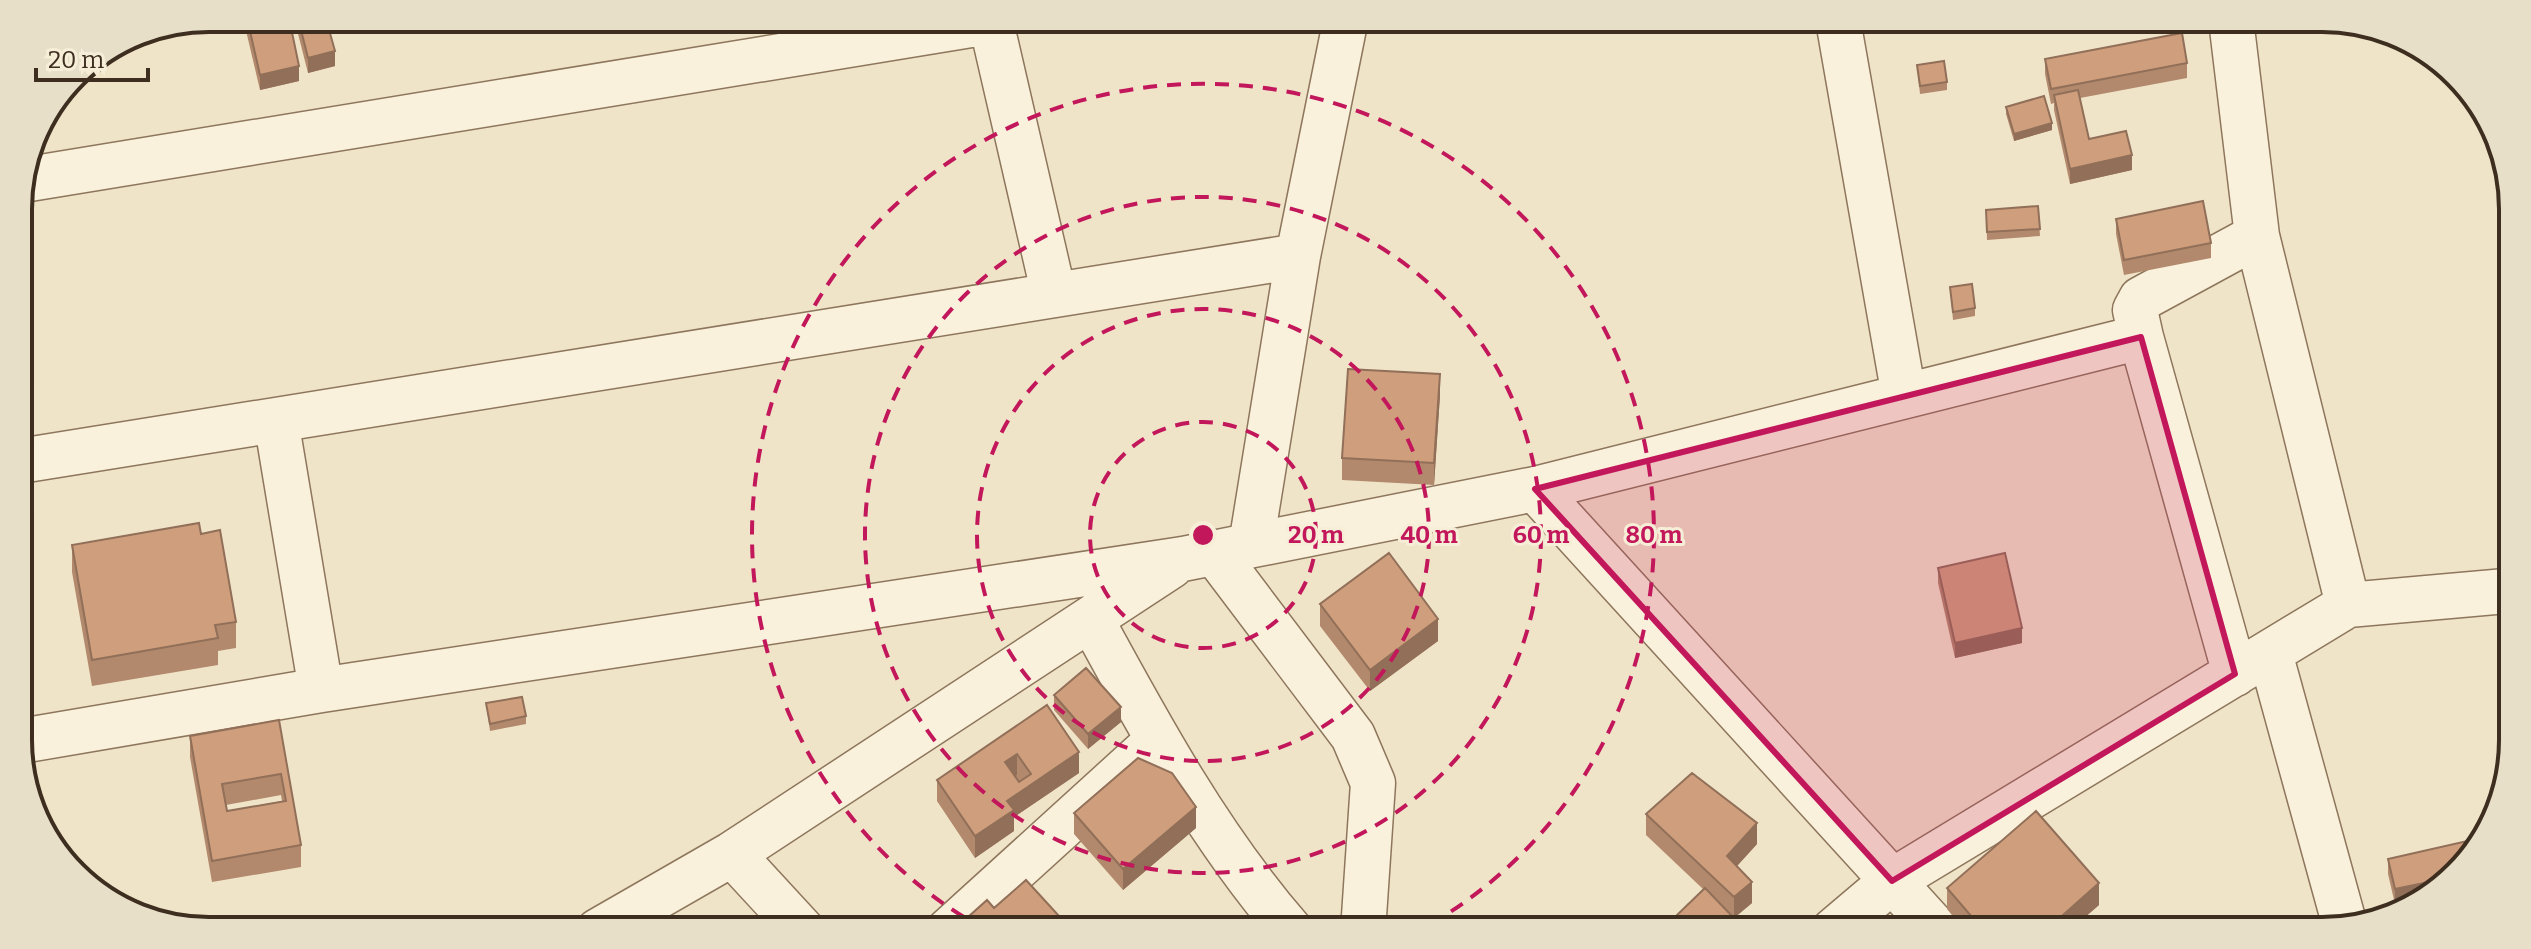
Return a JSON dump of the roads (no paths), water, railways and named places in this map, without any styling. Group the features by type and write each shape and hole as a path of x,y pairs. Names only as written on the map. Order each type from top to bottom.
{"street":[{"path":"35,178 929,32"},
{"path":"992,32 1054,295"},
{"path":"622,917 732,854 1091,619 1216,552 1298,256 1343,32"},
{"path":"1840,32 1904,396"},
{"path":"2232,32 2257,236 2348,605"},
{"path":"2257,236 2141,299 2135,310 2141,337 2342,916"},
{"path":"32,459 1298,256"},
{"path":"32,739 321,690 1216,552 1535,489 2141,337"},
{"path":"276,420 321,690"},
{"path":"1535,489 1925,917"},
{"path":"1216,552 1353,736 1373,783 1364,917"},
{"path":"1850,917 1892,881 2348,605 2499,592"},
{"path":"1091,619 1157,741 1261,897 1279,917"},
{"path":"963,917 1157,741"},
{"path":"732,854 790,917"}]}
